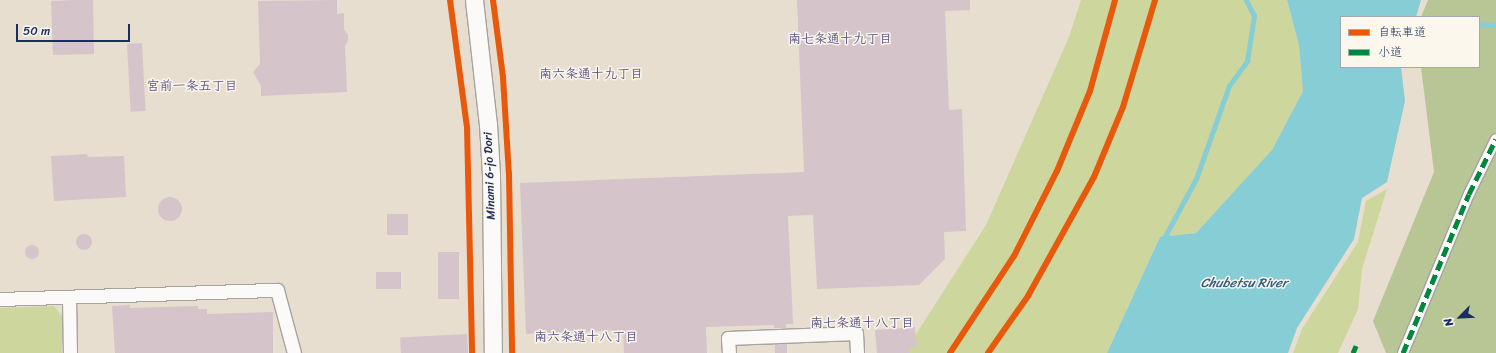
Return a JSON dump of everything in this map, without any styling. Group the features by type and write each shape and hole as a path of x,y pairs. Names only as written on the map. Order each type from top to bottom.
{"street":[{"name":"Minami 6-jo Dori","path":"474,0 488,124 491,175 493,353"},
{"path":"1404,353 1469,194 1496,139"},
{"path":"0,299 277,290 294,353"},
{"path":"69,297 70,353"},
{"path":"729,353 728,338 856,333 857,353"}],"green space":[{"path":"1081,0 1287,0 1299,45 1303,91 1271,152 1196,233 1160,237 1107,353 904,353 986,225 1069,37"},
{"path":"1428,0 1496,0 1496,353 1386,353 1373,321 1434,172 1421,68 1480,68 1480,16 1421,16"},
{"path":"1387,189 1362,269 1358,309 1338,353 1293,353 1302,329 1358,242 1366,201"},
{"path":"54,306 62,316 62,353 0,353 0,308"}],"water":[{"name":"Chubetsu River","path":"1287,0 1421,0 1416,16 1340,16 1340,68 1401,68 1405,101 1387,182 1362,198 1354,239 1297,328 1288,353 1107,353 1160,237 1196,233 1272,150 1303,91 1299,45"}],"building":[{"path":"93,0 94,54 53,55 51,1"},
{"path":"337,0 337,14 344,13 344,29 348,35 348,41 345,46 347,92 261,96 261,86 253,72 260,64 258,1"},
{"path":"797,0 970,0 970,10 945,11 949,110 962,109 966,231 944,232 945,259 919,285 817,289 813,215 788,216 793,324 786,324 786,328 774,328 774,325 706,327 707,353 624,353 623,330 526,334 520,183 804,172"},
{"path":"142,43 146,111 131,112 127,44"},
{"path":"87,154 88,157 124,156 126,197 54,201 51,156"},
{"path":"170,197 175,198 181,204 181,214 175,220 170,221 165,220 159,214 158,209 159,204 165,198"},
{"path":"387,214 408,214 408,235 387,235"},
{"path":"81,234 87,234 92,239 90,248 87,250 81,250 76,245 76,239"},
{"path":"29,245 35,245 39,249 39,255 35,259 29,259 25,255 25,249"},
{"path":"438,252 459,252 459,299 438,299"},
{"path":"376,272 401,272 401,289 376,289"},
{"path":"130,305 130,308 198,306 198,309 207,309 207,314 273,312 273,353 115,353 112,306"},
{"path":"915,327 917,347 909,347 910,353 877,353 875,330"},
{"path":"467,334 468,353 401,353 400,338"},
{"path":"775,344 787,344 787,353 775,353"}],"waterway":[{"path":"1163,240 1196,179 1229,86 1247,61 1254,16 1246,0"},
{"path":"1480,24 1496,25"}],"marked path":[{"path":"1403,353 1469,194 1496,139"},
{"path":"1353,353 1356,346"}],"cycle path":[{"path":"450,0 467,127 472,353"},
{"path":"493,0 503,77 509,174 512,353"},
{"path":"950,353 1014,256 1057,171 1090,91 1115,0"},
{"path":"988,353 1028,296 1094,177 1123,107 1155,0"}],"district":[{"name":"南七条通十九丁目","path":"840,39"},
{"name":"南六条通十九丁目","path":"591,74"},
{"name":"宮前一条五丁目","path":"192,86"},
{"name":"南七条通十八丁目","path":"862,323"},
{"name":"南六条通十八丁目","path":"586,337"}]}
